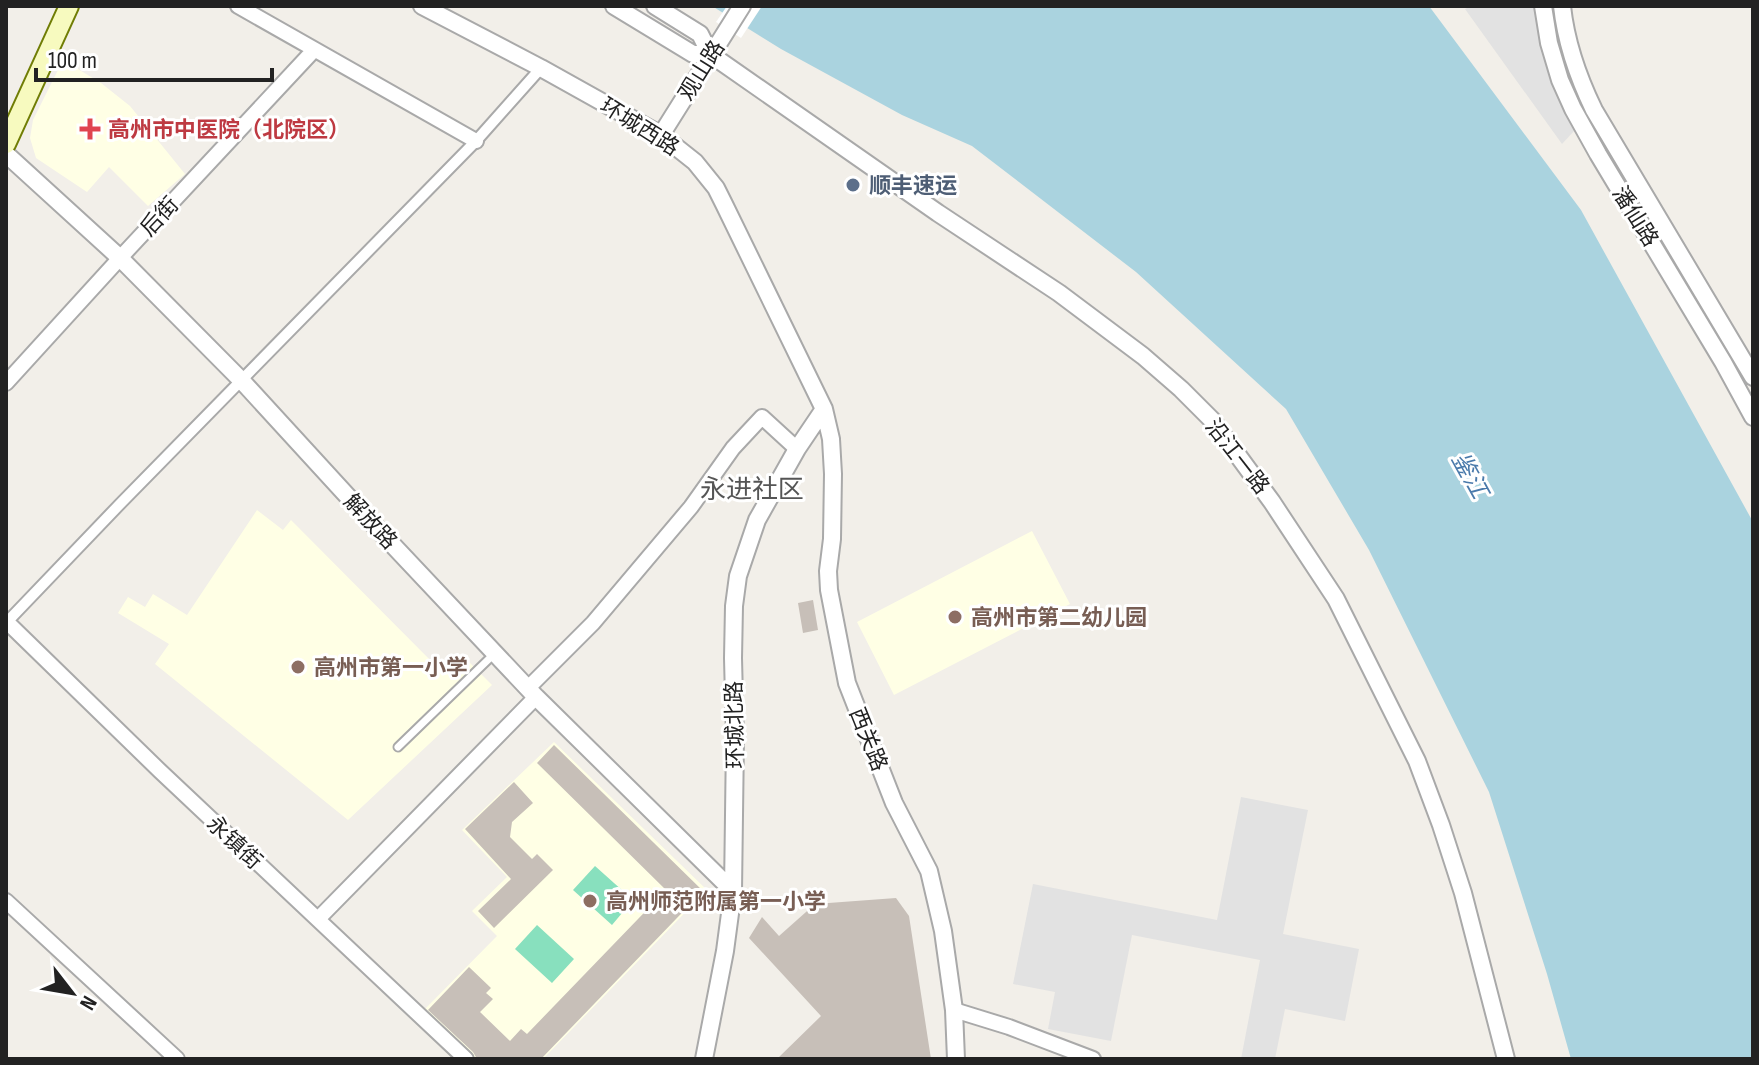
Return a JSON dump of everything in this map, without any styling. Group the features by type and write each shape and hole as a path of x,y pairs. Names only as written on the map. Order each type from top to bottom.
{"main road":[{"path":"6,144 69,6"}],"street":[{"path":"238,6 476,141"},
{"name":"环城西路","path":"422,6 661,135 695,162 716,188 824,409"},
{"path":"614,6 693,54 710,54 700,34 655,6"},
{"name":"观山路","path":"661,135 742,6"},
{"name":"潘仙路","path":"1543,6 1549,43 1573,109 1753,417"},
{"name":"潘仙路","path":"1562,6 1568,43 1594,110 1753,377"},
{"name":"后街","path":"6,383 314,50"},
{"name":"沿江一路","path":"710,54 1059,293 1143,356 1212,420 1272,502 1336,599 1417,761 1463,893 1506,1059"},
{"path":"7,623 476,141 541,68"},
{"name":"解放路","path":"6,154 120,258 242,381 532,692 733,891"},
{"name":"环城北路","path":"704,1059 733,891 733,658 738,576 757,520 797,449 824,409"},
{"name":"西关路","path":"824,409 831,439 833,474 829,590 847,683 894,803 929,871 943,931 954,1010 956,1059"},
{"path":"318,919 532,692 691,507 733,448 762,417 797,449"},
{"name":"永镇街","path":"7,623 466,1059"},
{"path":"6,901 177,1059"},
{"path":"954,1010 1093,1059"}],"lane":[{"path":"398,747 495,653"}],"shaded area":[{"path":"1471,6 1533,6 1546,64 1575,130 1562,144 1465,9"},
{"name":"高州市中医院（北院区）","path":"63,60 101,83 130,106 185,174 148,206 109,167 87,192 36,158 30,138 33,120"},
{"name":"高州市第一小学","path":"257,510 283,530 291,520 442,672 463,656 492,685 348,820 155,664 169,644 118,613 128,597 145,607 153,594 187,615"},
{"name":"高州市第二幼儿园","path":"1032,531 1070,604 894,695 857,622"},
{"name":"高州师范附属第一小学","path":"554,742 707,890 543,1059 475,1059 425,1009 497,936 472,911 507,877 462,830"},
{"path":"1241,797 1308,810 1283,934 1359,949 1345,1021 1285,1009 1275,1059 1241,1059 1260,960 1132,935 1111,1041 1048,1029 1055,992 1013,984 1033,884 1217,920"}],"green space":[{"path":"595,866 633,900 612,925 573,890"},
{"path":"537,925 574,959 552,983 515,949"}],"water":[{"name":"鉴江","path":"712,6 1429,6 1581,210 1753,522 1753,1059 1571,1059 1489,792 1369,550 1286,409 1136,272 972,146 902,115 781,49"}],"pier":[{"path":"727,6 762,6 741,38 716,22"}],"building":[{"path":"813,600 818,630 803,633 798,603"},
{"path":"554,745 703,891 541,1059 477,1059 428,1010 469,967 491,988 486,993 493,999 480,1012 510,1041 521,1029 527,1034 666,890 537,763"},
{"path":"514,782 533,803 512,822 510,837 532,859 537,854 553,870 494,928 478,911 511,879 465,829"},
{"path":"896,898 909,916 931,1059 777,1059 821,1016 749,938 762,917 779,936 815,904"}],"place":[{"name":"高州市中医院（北院区）","path":"90,129"},
{"name":"顺丰速运","path":"853,185"},
{"name":"高州市第二幼儿园","path":"955,617"},
{"name":"高州市第一小学","path":"298,667"},
{"name":"高州师范附属第一小学","path":"590,901"}],"district":[{"name":"永进社区","path":"752,489"}]}
